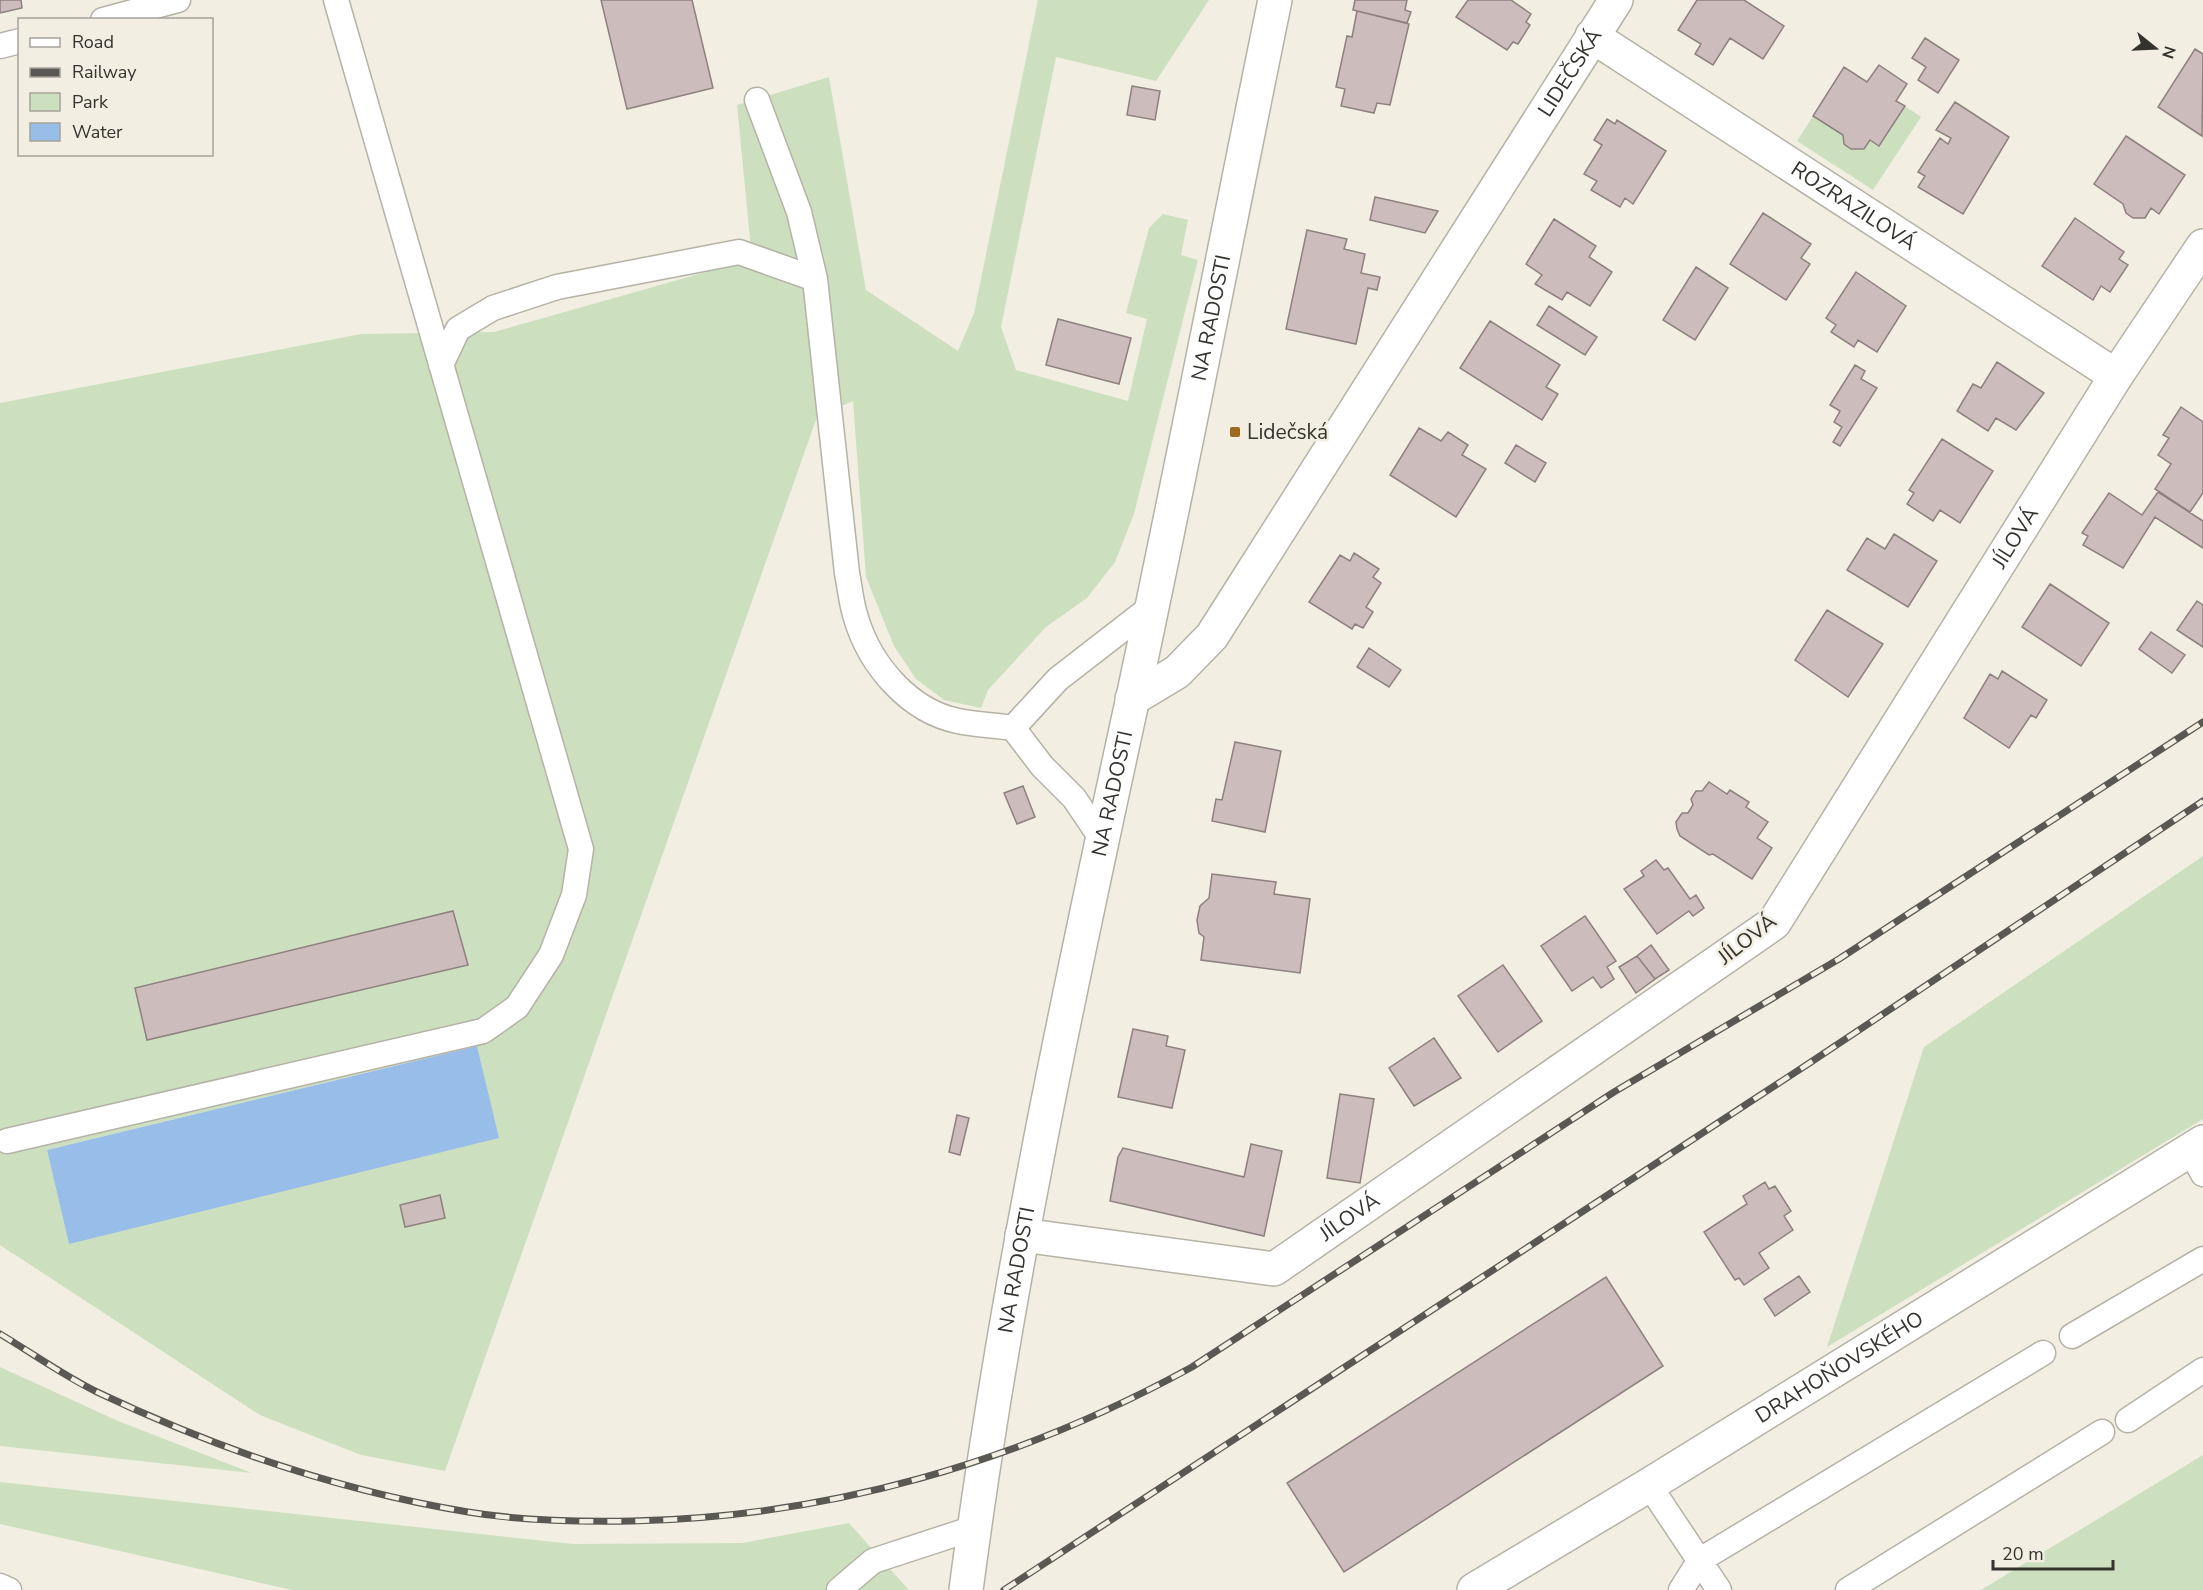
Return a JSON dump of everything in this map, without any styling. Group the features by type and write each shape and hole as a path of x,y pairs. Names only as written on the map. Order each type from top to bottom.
{"street":[{"name":"NA RADOSTI","path":"966,1590 1022,1234 1101,838 1151,608 1275,0"},
{"name":"LIDEČSKÁ","path":"1132,699 1177,672 1212,636 1616,0"},
{"name":"ROZRAZILOVÁ","path":"1592,36 2116,376"},
{"name":"JÍLOVÁ","path":"1022,1234 1274,1269 1774,923 2116,376 2203,246"},
{"name":"DRAHOŇOVSKÉHO","path":"1474,1590 2199,1155"}],"lane":[{"path":"110,18 178,0"},
{"path":"7,1141 483,1031 517,1007 551,955 574,895 580,849 336,0"},
{"path":"0,46 18,42"},
{"path":"757,100 800,212 815,279 847,573 856,619 875,658 891,682 914,701 957,721 1013,728 1042,766 1074,798 1101,838"},
{"path":"441,366 458,329 493,308 557,287 739,252 815,279"},
{"path":"1013,728 1058,679 1151,608"},
{"path":"2072,1336 2203,1259"},
{"path":"1681,1590 1700,1560 2043,1353"},
{"path":"2128,1420 2203,1370"},
{"path":"1848,1590 2102,1432"},
{"path":"1649,1485 1719,1590"},
{"path":"839,1590 873,1561 974,1528"},
{"path":"0,1586 9,1590"}],"green space":[{"path":"1038,0 1209,0 1156,81 1056,57 1001,327 1016,370 1128,401 1147,319 1126,313 1149,228 1163,214 1188,220 1181,255 1198,260 1134,514 1115,562 1087,598 1046,627 988,690 981,708 944,700 916,679 894,646 866,577 853,401 817,417 445,1471 361,1455 260,1415 0,1245 0,403 361,334 494,332 752,259 737,105 829,77 866,290 958,351 974,313","holes":["452,911 467,965 147,1040 135,988","477,1046 498,1138 69,1243 47,1150"]},
{"path":"1905,106 1921,117 1873,190 1797,141 1813,116 1864,149 1870,140 1879,146"},
{"path":"2203,856 2203,1119 1827,1347 1924,1047"},
{"path":"0,1367 118,1421 252,1473 0,1446"},
{"path":"2203,1455 2203,1590 1981,1590"},
{"path":"0,1482 573,1544 742,1543 849,1523 909,1590 292,1590 0,1524"}],"water":[{"path":"477,1046 499,1138 69,1244 47,1150"}],"building":[{"path":"0,0 21,0 22,8 0,13"},
{"path":"601,0 692,0 713,88 627,109"},
{"path":"1355,0 1407,0 1405,10 1411,12 1407,23 1353,10"},
{"path":"1468,0 1511,0 1531,14 1526,22 1530,25 1518,44 1513,42 1507,50 1456,17"},
{"path":"1697,0 1744,0 1784,26 1763,59 1730,38 1713,65 1695,54 1701,44 1678,30"},
{"path":"1357,11 1409,24 1390,105 1377,103 1374,113 1341,106 1345,89 1336,87 1347,36 1352,37"},
{"path":"1925,38 1959,60 1938,93 1918,80 1926,67 1912,58"},
{"path":"2195,49 2203,54 2202,136 2158,107"},
{"path":"1879,65 1907,84 1896,101 1905,106 1879,146 1870,140 1864,149 1851,149 1844,144 1843,135 1813,116 1844,67 1867,82"},
{"path":"1132,86 1160,91 1155,120 1127,115"},
{"path":"1955,102 2009,137 1963,214 1918,187 1925,176 1918,172 1940,138 1948,144 1951,138 1936,130"},
{"path":"1607,119 1615,124 1617,120 1666,151 1633,204 1625,198 1620,207 1591,190 1597,181 1584,174 1602,145 1594,140"},
{"path":"2126,136 2185,175 2159,214 2151,208 2145,218 2133,218 2126,213 2123,204 2094,184"},
{"path":"1375,197 1438,211 1425,233 1370,220"},
{"path":"1763,213 1811,244 1801,258 1810,264 1786,300 1730,264"},
{"path":"2075,218 2124,252 2119,259 2128,265 2110,292 2101,286 2093,300 2042,266"},
{"path":"1554,219 1596,246 1589,257 1612,272 1590,306 1567,292 1562,300 1535,284 1542,275 1526,264"},
{"path":"1307,230 1347,239 1344,249 1365,254 1361,273 1380,277 1377,290 1368,288 1356,344 1286,329"},
{"path":"1696,267 1728,288 1695,340 1663,320"},
{"path":"1856,272 1906,306 1877,352 1858,340 1854,347 1831,332 1836,325 1826,318"},
{"path":"1549,306 1597,337 1585,355 1537,325"},
{"path":"1058,319 1131,338 1119,384 1046,365"},
{"path":"1490,321 1560,365 1546,387 1558,394 1542,420 1460,368"},
{"path":"1997,362 2044,393 2016,430 1996,418 1988,431 1957,411 1973,384 1981,388"},
{"path":"1855,365 1865,371 1861,379 1877,388 1840,446 1833,442 1842,427 1834,422 1840,411 1830,405"},
{"path":"2181,407 2203,422 2203,493 2190,512 2155,489 2171,464 2158,455 2169,438 2163,435"},
{"path":"1419,428 1441,441 1448,432 1468,445 1462,455 1486,469 1456,517 1390,475"},
{"path":"1942,439 1993,471 1960,523 1940,510 1933,521 1907,504 1914,493 1909,490"},
{"path":"1516,445 1546,463 1535,482 1505,463"},
{"path":"2158,492 2203,521 2203,548 2155,517 2123,568 2083,545 2088,536 2082,533 2109,493 2142,515"},
{"path":"1894,534 1937,561 1908,607 1847,570 1867,538 1885,549"},
{"path":"1354,553 1379,569 1373,577 1381,583 1366,607 1373,612 1363,628 1355,624 1352,629 1309,602 1340,555 1350,561"},
{"path":"2050,584 2109,623 2081,666 2022,627"},
{"path":"2197,601 2203,605 2203,647 2177,630"},
{"path":"1827,610 1883,644 1848,697 1795,660"},
{"path":"2151,632 2185,655 2172,673 2139,649"},
{"path":"1369,648 1401,670 1389,687 1357,667"},
{"path":"2002,671 2047,700 2036,718 2031,715 2009,748 1964,718 1990,674 1998,679"},
{"path":"1235,742 1281,751 1265,832 1212,821 1216,799 1222,800"},
{"path":"1709,782 1727,794 1730,790 1749,802 1746,807 1768,822 1757,838 1772,848 1752,879 1680,836 1676,822 1682,813 1688,813 1693,805 1691,799 1696,791 1702,791"},
{"path":"1023,786 1035,817 1017,824 1004,793"},
{"path":"1656,860 1664,870 1668,868 1690,899 1696,895 1704,908 1693,916 1689,911 1657,934 1624,889 1644,876 1641,871"},
{"path":"1212,874 1276,882 1274,894 1310,899 1300,973 1201,960 1204,937 1199,933 1197,920 1200,906 1209,898"},
{"path":"453,911 468,965 147,1040 135,988"},
{"path":"1585,916 1616,961 1607,967 1614,979 1601,988 1593,977 1572,991 1541,946"},
{"path":"1651,945 1669,970 1655,979 1637,956"},
{"path":"1637,956 1655,979 1636,993 1619,967"},
{"path":"1503,965 1542,1021 1498,1052 1458,996"},
{"path":"1133,1029 1168,1036 1166,1046 1185,1050 1172,1108 1118,1097"},
{"path":"1434,1038 1461,1078 1414,1106 1389,1068"},
{"path":"1340,1094 1374,1099 1360,1183 1327,1178"},
{"path":"957,1115 969,1118 960,1155 949,1152"},
{"path":"1251,1144 1282,1151 1264,1236 1110,1201 1118,1157 1123,1148 1244,1177"},
{"path":"1765,1182 1769,1189 1775,1186 1791,1211 1784,1216 1793,1230 1759,1253 1769,1268 1744,1285 1739,1278 1735,1280 1704,1232 1747,1204 1743,1196"},
{"path":"440,1195 445,1218 405,1227 400,1205"},
{"path":"1799,1276 1810,1292 1775,1316 1764,1299"},
{"path":"1606,1277 1663,1366 1344,1572 1287,1483"}],"railway":[{"path":"0,1334 60,1372 97,1392 232,1449 325,1480 468,1512 571,1521 632,1521 706,1517 778,1509 850,1496 921,1478 1059,1431 1126,1401 1192,1367 1614,1092 1839,959 2203,722"},
{"path":"1004,1590 1811,1062 2203,801"}],"place":[{"name":"Lidečská","path":"1235,432"}]}
